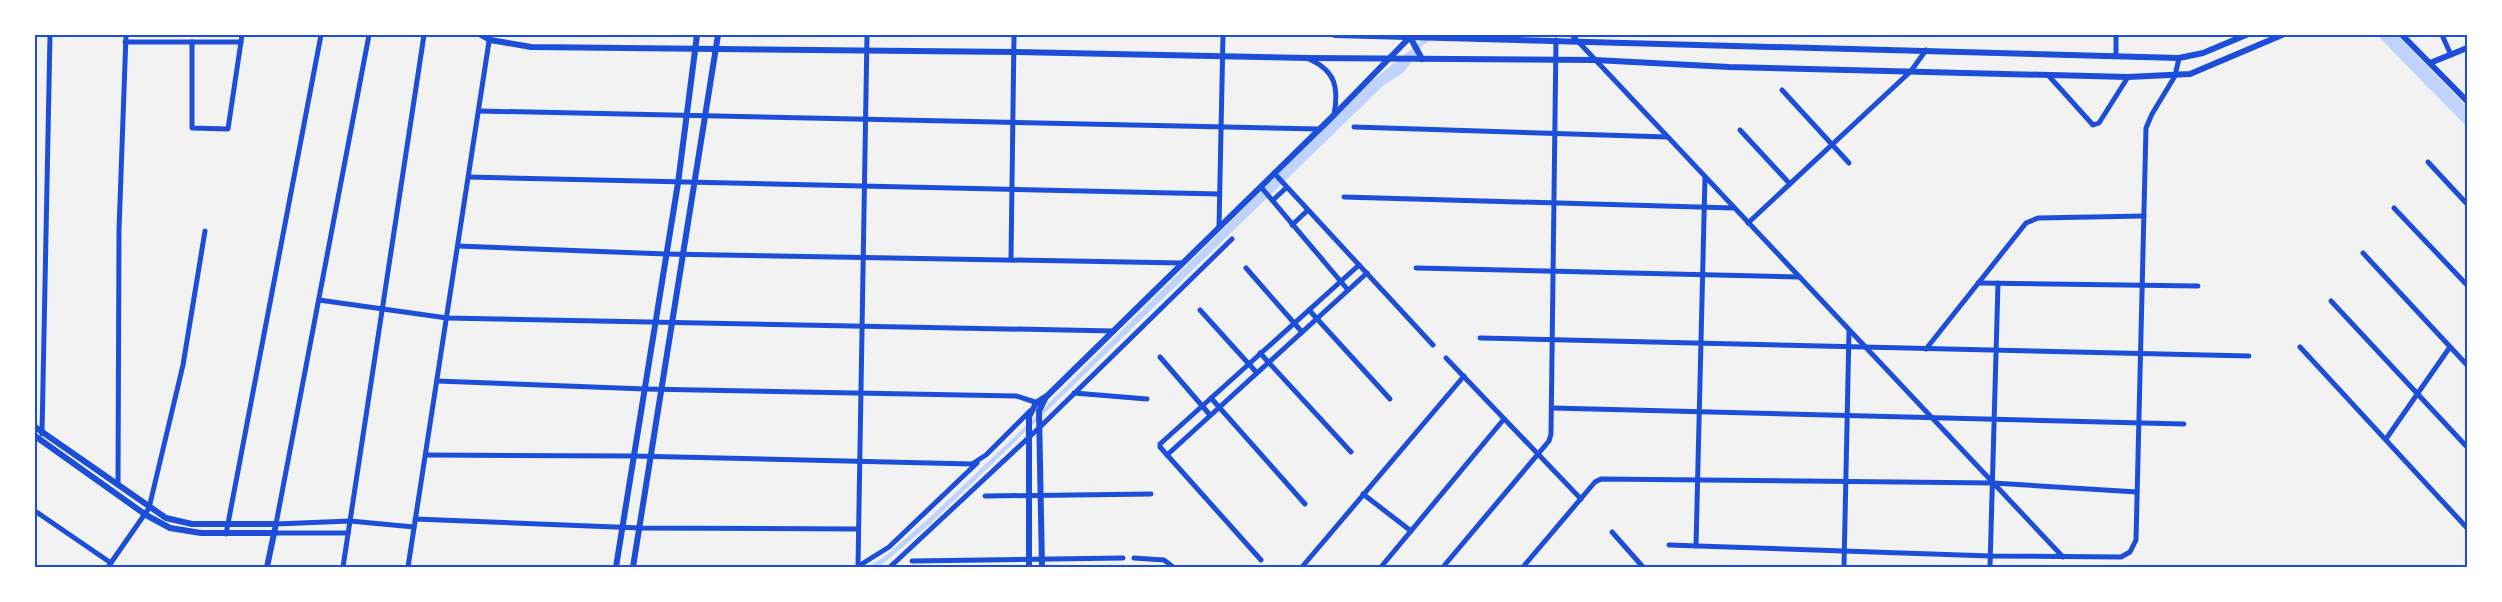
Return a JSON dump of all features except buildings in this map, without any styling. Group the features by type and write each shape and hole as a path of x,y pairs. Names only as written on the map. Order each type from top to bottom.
{"street":[{"path":"41,441 50,35"},
{"path":"118,485 119,222 126,35"},
{"path":"192,42 192,128 228,129 242,35"},
{"path":"226,534 322,35"},
{"path":"267,567 370,35"},
{"path":"343,567 424,35"},
{"path":"481,35 531,47 1014,52 1388,59 1595,60 1729,68 2128,77 2190,74 2282,35"},
{"path":"616,567 678,183 697,35"},
{"path":"633,567 696,183 718,35"},
{"path":"858,567 867,35"},
{"path":"1012,259 1014,35"},
{"path":"1219,227 1223,35"},
{"path":"1335,35 1440,36 1578,42 2179,58 2203,54 2246,35"},
{"path":"1572,35 2063,557"},
{"path":"2116,35 2116,56"},
{"path":"2402,35 2467,101"},
{"path":"2442,35 2451,55"},
{"path":"1411,36 1422,59"},
{"path":"858,567 889,547 1039,407 1046,397 1320,129 1411,36"},
{"path":"408,567 490,38"},
{"path":"1443,567 1550,441 1554,340 1556,40"},
{"path":"125,42 241,42"},
{"path":"2430,63 2467,48"},
{"path":"1748,223 1911,71 1926,50"},
{"path":"1309,58 1322,64 1331,75 1336,87 1337,98 1334,115"},
{"path":"1669,545 1990,556 2126,556 2136,540 2146,128 2152,114 2175,76 2179,58"},
{"path":"2048,74 2092,125 2099,123 2128,77"},
{"path":"1782,90 1849,163"},
{"path":"479,112 1320,129"},
{"path":"1354,127 1668,137"},
{"path":"1740,130 1790,184"},
{"path":"2428,162 2467,204"},
{"path":"1274,173 1433,345"},
{"path":"468,177 1219,194"},
{"path":"1696,546 1705,177"},
{"path":"1261,186 1348,290"},
{"path":"1274,200 1286,188"},
{"path":"1344,197 1734,208"},
{"path":"2394,208 2467,285"},
{"path":"1292,225 1308,210"},
{"path":"1926,348 2026,223 2038,218 2144,216"},
{"path":"35,511 109,565 146,514 183,366 205,232"},
{"path":"890,567 1232,240"},
{"path":"458,246 666,254 1182,263"},
{"path":"2363,253 2467,365"},
{"path":"1261,560 1159,446 1359,264"},
{"path":"1246,268 1302,332"},
{"path":"1416,268 1799,277"},
{"path":"1167,455 1367,273"},
{"path":"1978,283 2198,286"},
{"path":"1990,567 1998,283"},
{"path":"319,300 447,318 673,320 1114,331"},
{"path":"2331,301 2467,447"},
{"path":"1200,310 1256,373"},
{"path":"1308,310 1390,399"},
{"path":"1844,567 1849,331"},
{"path":"1480,338 2249,356"},
{"path":"2386,439 2450,347"},
{"path":"2300,348 2467,528"},
{"path":"1260,354 1351,452"},
{"path":"1160,357 1210,415"},
{"path":"1446,358 1581,499"},
{"path":"1302,567 1464,376"},
{"path":"437,381 644,389 1016,396 1039,407"},
{"path":"1074,393 1146,399"},
{"path":"1211,398 1305,504"},
{"path":"1039,407 1042,564"},
{"path":"1552,408 2184,424"},
{"path":"1029,563 1028,436 1030,414"},
{"path":"1381,567 1504,419"},
{"path":"35,426 149,508 166,518 179,522 228,525 350,521 414,527"},
{"path":"35,436 146,514 162,524 180,531 226,534 348,533"},
{"path":"426,455 634,456 963,465 979,461"},
{"path":"1523,567 1597,480 1698,479 1993,483 2137,492"},
{"path":"985,496 1151,494"},
{"path":"1363,494 1411,531"},
{"path":"415,519 640,528 858,529"},
{"path":"1612,532 1643,567"},
{"path":"912,561 1042,564 1123,558"},
{"path":"1134,558 1164,560 1173,567"}],"water":[{"path":"1425,35 1438,35 1422,46 1403,73 1385,84 930,524 878,567 867,567 884,557 928,519 1033,419 1367,85 1418,44"},
{"path":"2377,35 2397,35 2467,107 2467,127"}]}
